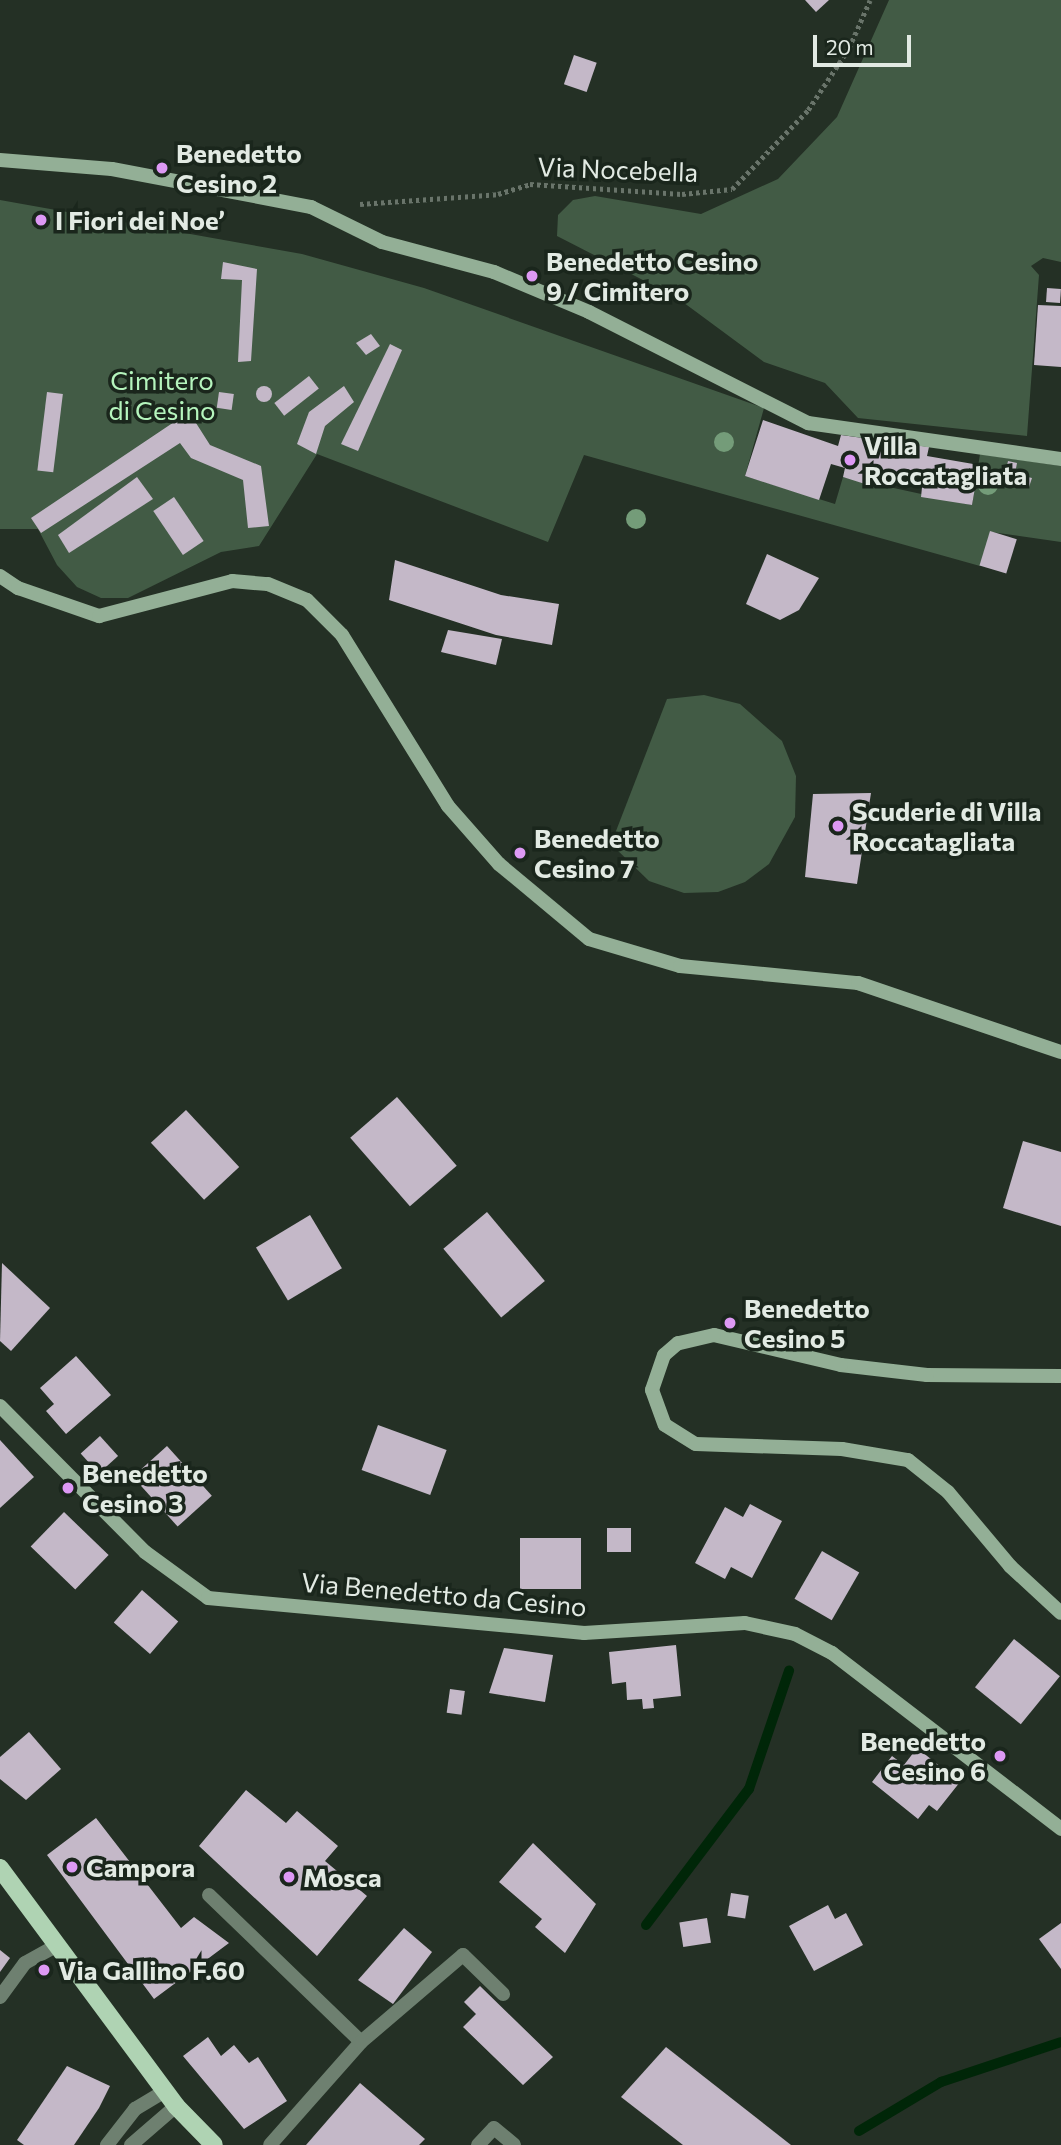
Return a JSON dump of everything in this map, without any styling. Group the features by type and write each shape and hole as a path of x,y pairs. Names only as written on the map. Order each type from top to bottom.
{"main road":[{"path":"0,1868 176,2106 214,2145"}],"street":[{"path":"0,160 112,169 311,207 382,242 494,272 589,312 808,423 1061,458"},
{"path":"0,576 99,616 232,581 268,584 307,600 342,635 447,806 499,864 589,939 680,966 858,983 1061,1052"},
{"path":"1061,1376 927,1375 841,1365 714,1335 678,1343 664,1355 652,1390 665,1425 696,1444 842,1449 908,1460 948,1492 1010,1566 1061,1613"},
{"name":"Via Benedetto da Cesino","path":"0,1406 145,1552 208,1598 584,1633 745,1623 795,1634 832,1653 1061,1829"}],"lane":[{"path":"209,1895 361,2042"},
{"path":"0,1997 25,1963 57,1945"},
{"path":"270,2145 361,2042 463,1955 503,1994"},
{"path":"107,2145 135,2109 165,2091"},
{"path":"131,2145 176,2106"},
{"path":"478,2145 494,2128 514,2145"}],"path":[{"name":"Via Nocebella","path":"311,207 498,194 530,184 682,194 732,189 808,110 849,48 870,0"}],"green space":[{"path":"889,0 1061,0 1061,262 1043,258 1031,266 1039,275 1027,436 858,418 825,383 764,362 676,297 557,236 558,215 573,200 595,196 701,214 778,179 837,117"},
{"name":"Cimitero di Cesino","path":"0,200 302,254 424,288 764,408 745,476 835,504 843,477 972,505 980,454 1061,466 1061,542 991,532 980,566 584,455 548,542 317,454 259,546 221,552 128,598 101,598 77,587 57,565 38,529 0,529"},
{"path":"704,695 740,704 782,741 796,776 795,817 769,864 745,882 718,892 684,893 649,881 611,844 667,699"}],"building":[{"path":"805,0 829,0 816,12"},
{"path":"574,55 597,63 587,92 564,84"},
{"path":"223,262 257,269 251,361 238,362 242,280 221,279"},
{"path":"1047,288 1061,289 1060,303 1046,302"},
{"path":"1038,305 1061,306 1061,367 1034,365"},
{"path":"371,334 380,346 366,355 356,343"},
{"path":"390,344 402,350 358,451 341,444"},
{"path":"309,376 319,389 284,416 274,403"},
{"path":"261,386 267,386 272,394 270,400 261,402 256,397 256,391"},
{"path":"344,386 354,402 325,426 316,454 297,444 309,412"},
{"path":"47,392 63,394 53,472 37,470"},
{"path":"219,392 234,394 232,410 217,408"},
{"path":"189,412 210,445 261,466 269,526 248,528 243,480 191,458 180,443 41,533 31,518"},
{"name":"Villa Roccatagliata","path":"763,420 838,446 841,435 929,447 927,456 979,465 972,505 921,497 923,478 869,470 865,484 843,477 845,468 831,464 819,500 745,476"},
{"path":"1008,461 1017,463 1015,474 1032,478 1029,487 1003,483"},
{"path":"137,477 153,499 69,553 58,535"},
{"path":"174,497 204,541 183,555 153,511"},
{"path":"990,531 1017,539 1006,574 979,565"},
{"path":"767,554 819,578 799,610 780,620 746,604"},
{"path":"395,560 501,595 559,604 552,645 496,635 389,600"},
{"path":"448,630 502,639 496,665 441,652"},
{"name":"Scuderie di Villa Roccatagliata","path":"871,793 857,884 805,877 813,794"},
{"path":"397,1097 457,1166 410,1206 350,1138"},
{"path":"186,1110 239,1167 204,1200 151,1143"},
{"path":"1023,1141 1061,1152 1061,1226 1003,1208"},
{"path":"487,1212 545,1281 501,1318 443,1249"},
{"path":"310,1215 342,1268 288,1301 256,1247"},
{"path":"2,1263 50,1308 11,1351 0,1341"},
{"path":"76,1356 111,1395 66,1434 46,1411 54,1404 40,1388"},
{"path":"378,1425 447,1450 430,1495 362,1470"},
{"path":"100,1436 118,1456 99,1473 81,1453"},
{"path":"0,1440 34,1477 0,1508"},
{"path":"167,1446 212,1496 178,1527 133,1477"},
{"path":"750,1504 782,1521 752,1578 731,1567 725,1579 695,1563 725,1507 743,1517"},
{"path":"64,1512 109,1555 75,1590 31,1547"},
{"path":"607,1528 631,1528 631,1552 607,1552"},
{"path":"520,1538 581,1538 581,1589 520,1589"},
{"path":"822,1551 859,1572 832,1620 794,1599"},
{"path":"142,1590 178,1621 150,1654 114,1622"},
{"path":"1014,1639 1060,1676 1021,1724 975,1687"},
{"path":"676,1645 681,1696 653,1699 654,1708 643,1709 642,1699 627,1700 626,1682 612,1684 609,1652"},
{"path":"504,1648 553,1655 545,1702 489,1693"},
{"path":"450,1689 465,1691 462,1715 447,1713"},
{"path":"29,1732 61,1769 26,1800 0,1779 0,1757"},
{"path":"917,1748 960,1782 937,1811 929,1805 918,1819 872,1782 892,1756 904,1765"},
{"name":"Mosca","path":"246,1790 286,1823 297,1811 338,1846 325,1861 367,1896 317,1956 199,1846"},
{"path":"96,1818 181,1928 194,1917 229,1943 154,1999 47,1855"},
{"path":"533,1843 596,1904 565,1953 535,1927 542,1919 499,1882"},
{"path":"731,1893 749,1896 745,1919 727,1916"},
{"path":"828,1905 835,1919 846,1913 863,1945 814,1971 789,1926"},
{"path":"707,1918 711,1943 683,1947 679,1922"},
{"path":"1061,1923 1061,1969 1039,1939"},
{"path":"404,1928 432,1952 393,2004 358,1980"},
{"path":"0,1950 10,1958 0,1972"},
{"path":"480,1986 553,2057 523,2085 463,2027 476,2014 464,2002"},
{"path":"208,2037 221,2056 234,2045 249,2063 258,2057 287,2101 244,2129 183,2056"},
{"path":"666,2047 791,2145 683,2145 621,2097"},
{"path":"67,2066 110,2086 99,2108 74,2145 24,2145 17,2140"},
{"path":"360,2083 425,2139 419,2145 306,2145"}],"waterway":[{"path":"646,1925 749,1789 789,1671"},
{"path":"859,2131 941,2082 1061,2042"}],"place":[{"name":"Benedetto Cesino 2","path":"162,168"},
{"name":"I Fiori dei Noe’","path":"41,220"},
{"name":"Benedetto Cesino 9 / Cimitero","path":"532,276"},
{"name":"Villa Roccatagliata","path":"850,460"},
{"name":"Scuderie di Villa Roccatagliata","path":"838,826"},
{"name":"Benedetto Cesino 7","path":"520,853"},
{"name":"Benedetto Cesino 5","path":"730,1323"},
{"name":"Benedetto Cesino 3","path":"68,1488"},
{"name":"Benedetto Cesino 6","path":"1000,1756"},
{"name":"Campora","path":"72,1867"},
{"name":"Mosca","path":"289,1877"},
{"name":"Via Gallino F.60","path":"44,1970"}]}
